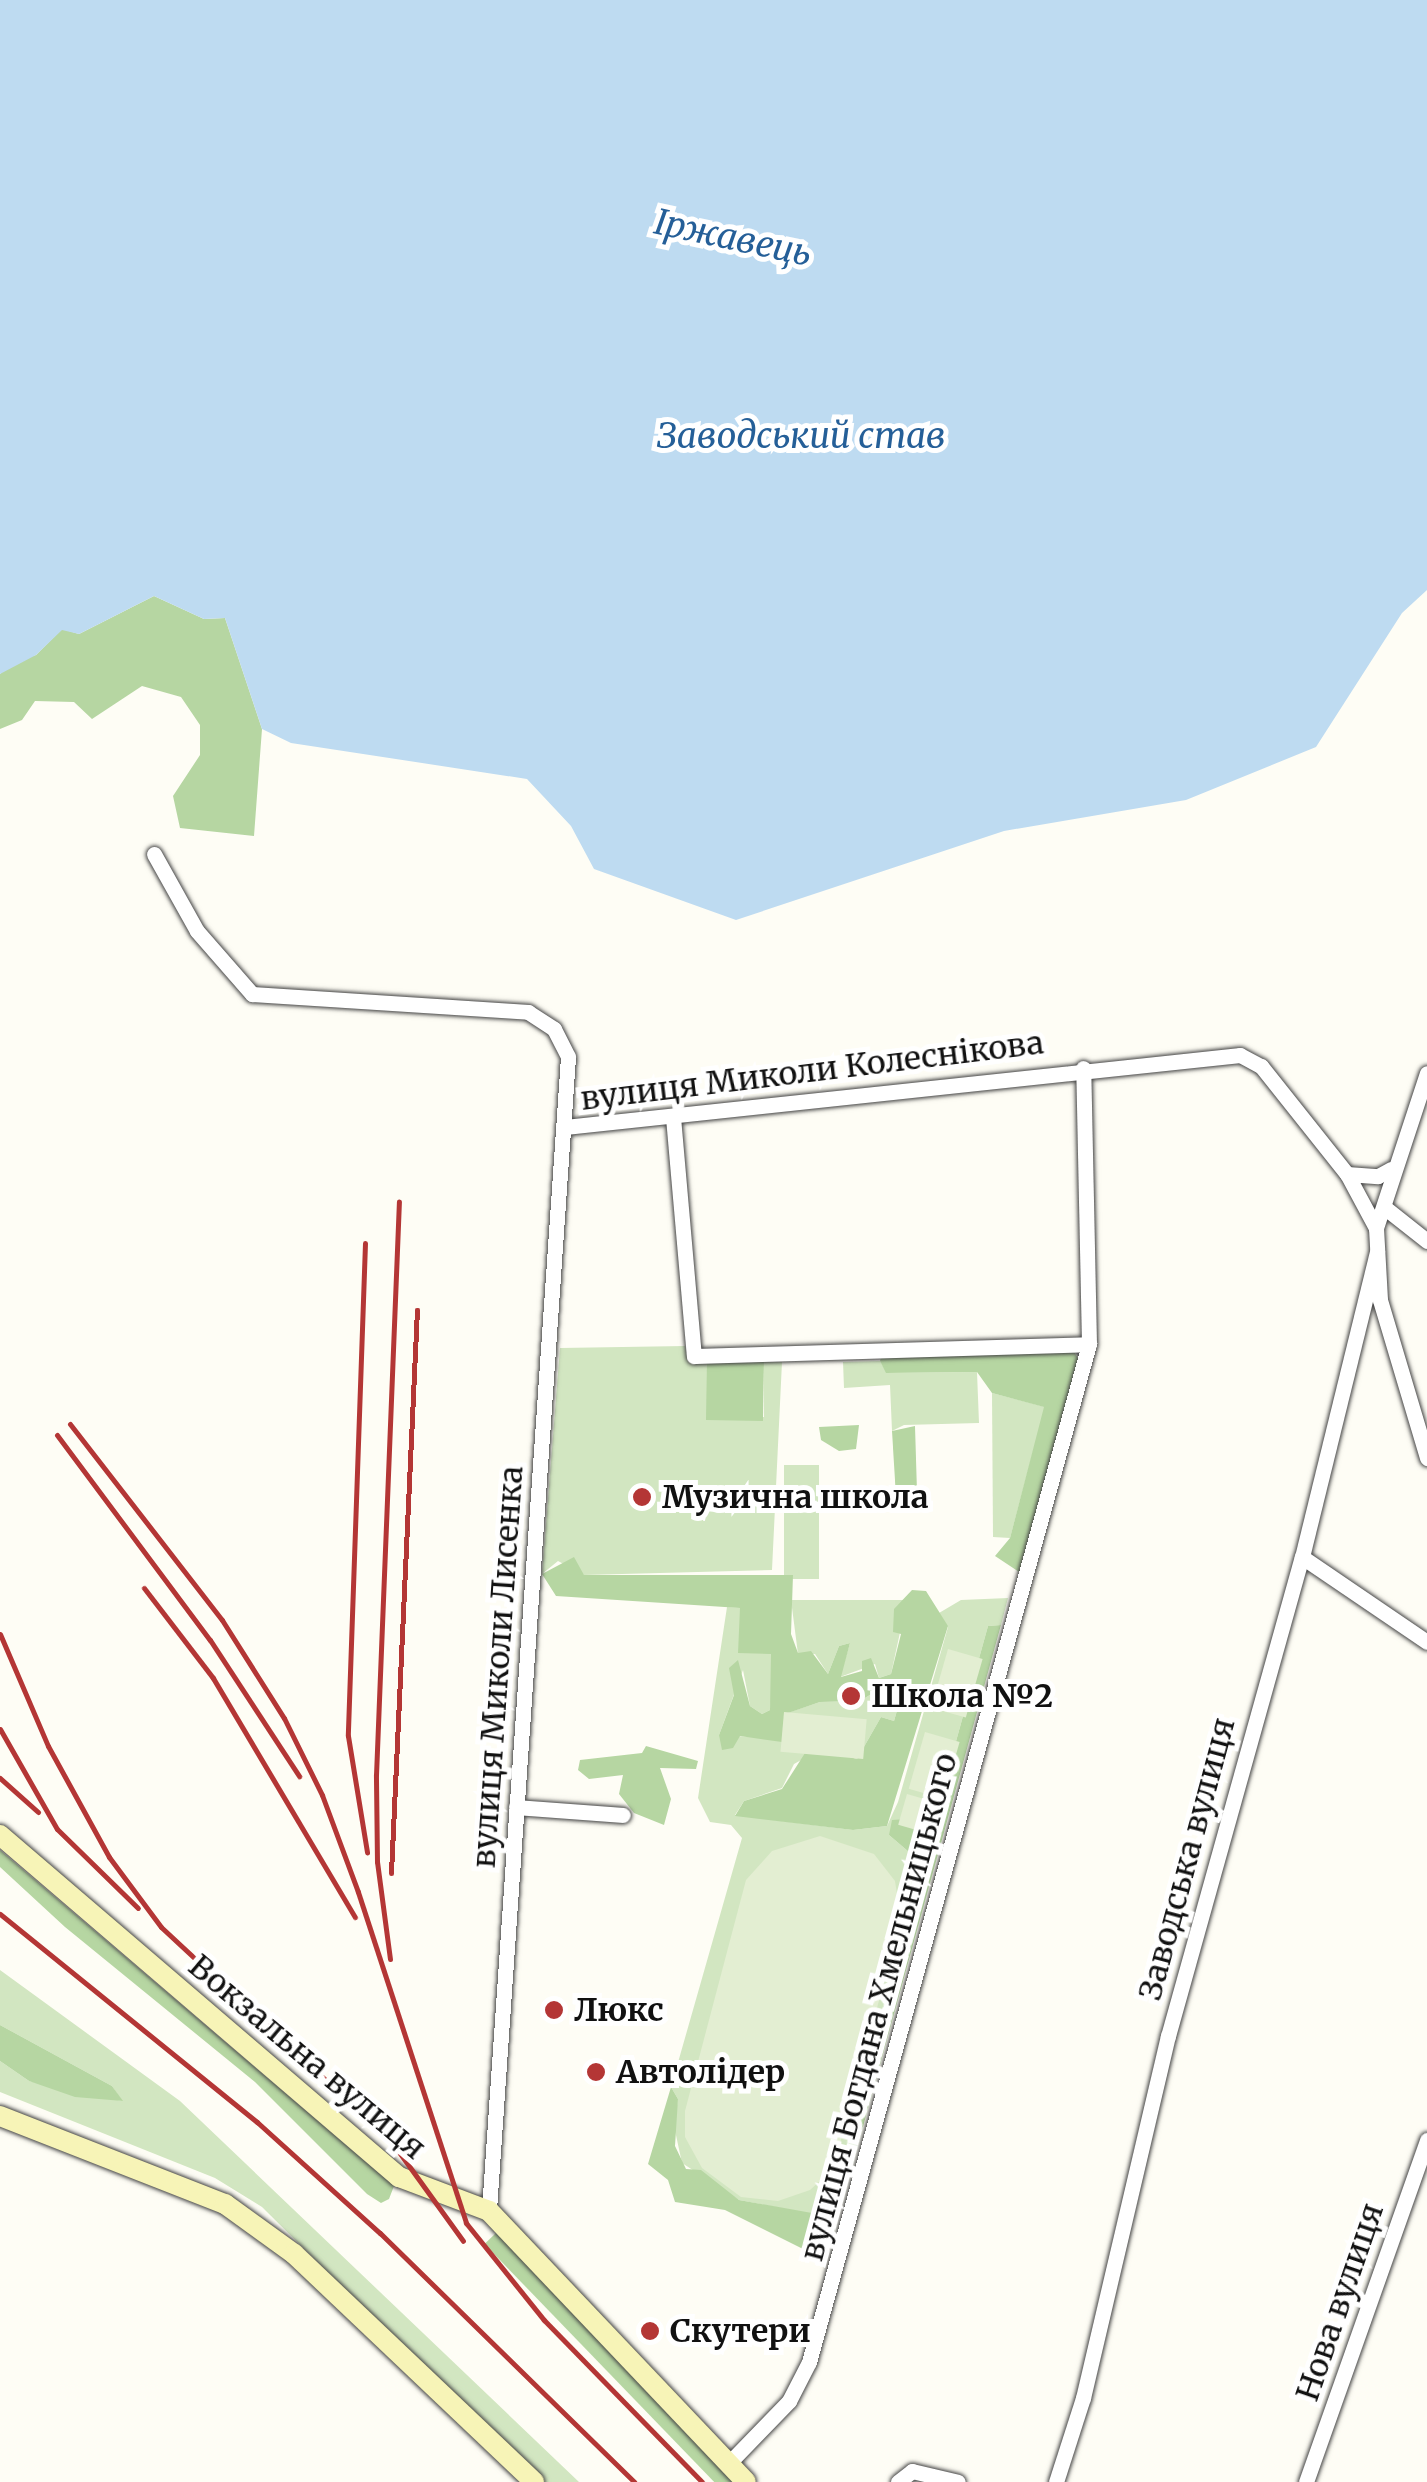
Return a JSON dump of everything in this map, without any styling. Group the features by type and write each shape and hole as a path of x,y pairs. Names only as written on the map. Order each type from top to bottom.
{"street":[{"name":"вулиця Миколи Колеснікова","path":"154,854 196,931 252,994 528,1012 554,1028 568,1056 565,1127 1083,1068 1240,1055 1261,1066 1353,1175 1376,1228"},
{"name":"вулиця Богдана Хмельницького","path":"728,2464 789,2401 809,2362 1089,1344 1083,1068"},
{"path":"1427,1072 1390,1168 1384,1207 1376,1228 1380,1300 1427,1458"},
{"path":"672,1116 694,1356 1089,1344"},
{"name":"вулиця Миколи Лисенка","path":"489,2211 565,1127"},
{"path":"1353,1175 1390,1168"},
{"path":"1384,1207 1427,1241"},
{"name":"Заводська вулиця","path":"1056,2482 1108,2300 1168,2036 1302,1558 1377,1252"},
{"path":"1302,1558 1427,1642"},
{"path":"516,1806 623,1815"},
{"name":"Вокзальна вулиця","path":"0,1834 399,2178 489,2211 746,2482"},
{"path":"0,2116 224,2204 294,2254 534,2482"},
{"name":"Нова вулиця","path":"1306,2482 1427,2140"},
{"path":"898,2482 912,2471 958,2482"}],"green space":[{"path":"154,596 204,619 225,618 262,729 254,836 180,828 173,796 200,755 200,725 181,697 142,686 92,719 74,702 35,701 22,720 0,729 0,674 11,662 36,655 62,629 79,634"},
{"path":"1068,1342 1079,1360 1022,1574 995,1556 1010,1538 1044,1407 992,1393 977,1372 886,1373 880,1361 884,1347"},
{"path":"685,1346 689,1363 707,1361 707,1420 764,1417 764,1362 782,1362 772,1570 584,1575 558,1561 542,1574 560,1348"},
{"path":"707,1361 764,1362 763,1421 706,1420"},
{"path":"880,1361 887,1373 977,1372 979,1423 904,1425 892,1431 890,1385 844,1388 843,1362"},
{"path":"992,1393 1045,1407 1010,1538 993,1537"},
{"path":"859,1425 856,1449 839,1451 821,1440 819,1427"},
{"path":"915,1426 917,1492 896,1497 892,1431"},
{"path":"784,1465 819,1465 819,1579 784,1579"},
{"path":"574,1557 584,1575 793,1575 791,1634 798,1653 811,1651 828,1674 839,1646 850,1643 841,1677 862,1671 862,1661 871,1658 879,1678 891,1674 901,1634 893,1632 894,1609 912,1590 926,1591 948,1626 887,1826 853,1830 735,1816 744,1801 782,1789 805,1753 821,1749 857,1759 881,1717 894,1721 902,1693 891,1682 860,1701 820,1702 788,1713 782,1742 740,1736 733,1748 722,1750 719,1735 734,1695 729,1668 738,1660 750,1706 762,1714 770,1710 771,1654 738,1653 740,1608 556,1596 542,1574"},
{"path":"1008,1598 1001,1625 988,1626 935,1817 889,1835 923,1864 836,2192 823,2216 739,2200 682,2163 674,2126 678,2099 671,2087 742,1838 731,1825 710,1822 698,1798 727,1607 741,1608 771,1654 774,1675 770,1710 762,1714 750,1706 743,1670 719,1735 753,1737 787,1713 820,1702 860,1701 891,1682 902,1693 894,1721 881,1717 857,1759 821,1749 794,1764 782,1788 744,1801 735,1815 853,1830 887,1826 898,1802 948,1627 939,1613 961,1600"},
{"path":"791,1600 907,1600 891,1674 879,1678 875,1664 840,1677 850,1643 839,1646 828,1674 815,1654 798,1654"},
{"path":"1001,1625 831,2243 805,2250 725,2210 675,2202 668,2180 648,2164 671,2087 678,2099 675,2146 686,2169 701,2170 739,2200 823,2215 836,2192 923,1864 889,1835 892,1820 935,1817 988,1626"},
{"path":"948,1649 983,1659 966,1718 931,1708"},
{"path":"784,1712 867,1719 863,1759 781,1752"},
{"path":"925,1732 960,1742 943,1799 909,1789"},
{"path":"646,1746 698,1761 696,1769 660,1768 671,1799 664,1825 634,1813 619,1794 623,1775 589,1779 578,1770 580,1760 642,1753"},
{"path":"907,1794 942,1804 933,1835 898,1825"},
{"path":"820,1836 874,1854 895,1881 901,1920 833,2169 810,2190 778,2201 741,2197 702,2168 685,2137 685,2111 746,1880 772,1851"},
{"path":"0,1850 394,2186 389,2199 381,2203 367,2194 255,2082 65,1927 0,1867"},
{"path":"0,1970 180,2101 579,2482 539,2482 262,2207 215,2178 0,2092 0,2061 29,2081 122,2101 112,2086 0,2025"},
{"path":"0,2025 112,2086 123,2101 75,2097 29,2081 0,2061"},
{"path":"496,2233 736,2482 714,2482 484,2244"}],"water":[{"name":"Заводський став","path":"0,0 1427,0 1427,590 1402,613 1316,747 1186,800 1004,831 736,920 594,869 571,826 527,779 291,743 262,729 225,618 204,619 154,596 79,634 62,630 36,655 0,674"}],"railway":[{"path":"390,1959 377,1862 376,1775 399,1201"},
{"path":"365,1243 348,1736 367,1852"},
{"path":"391,1873 417,1310"},
{"path":"70,1424 222,1620 284,1718 322,1795 358,1892 466,2223 544,2320 702,2482"},
{"path":"57,1435 210,1640 299,1776"},
{"path":"144,1588 213,1678 355,1917"},
{"path":"0,1634 48,1746 109,1857 161,1927 391,2141 463,2241"},
{"path":"0,1729 57,1829 138,1908"},
{"path":"0,1778 38,1812"},
{"path":"0,1914 257,2122 380,2233 634,2482"}],"place":[{"name":"Музична школа","path":"642,1497"},
{"name":"Школа №2","path":"851,1696"},
{"name":"Люкс","path":"554,2010"},
{"name":"Автолідер","path":"596,2072"},
{"name":"Скутери","path":"650,2331"}],"water label":[{"name":"Іржавець","path":"733,238"}]}
